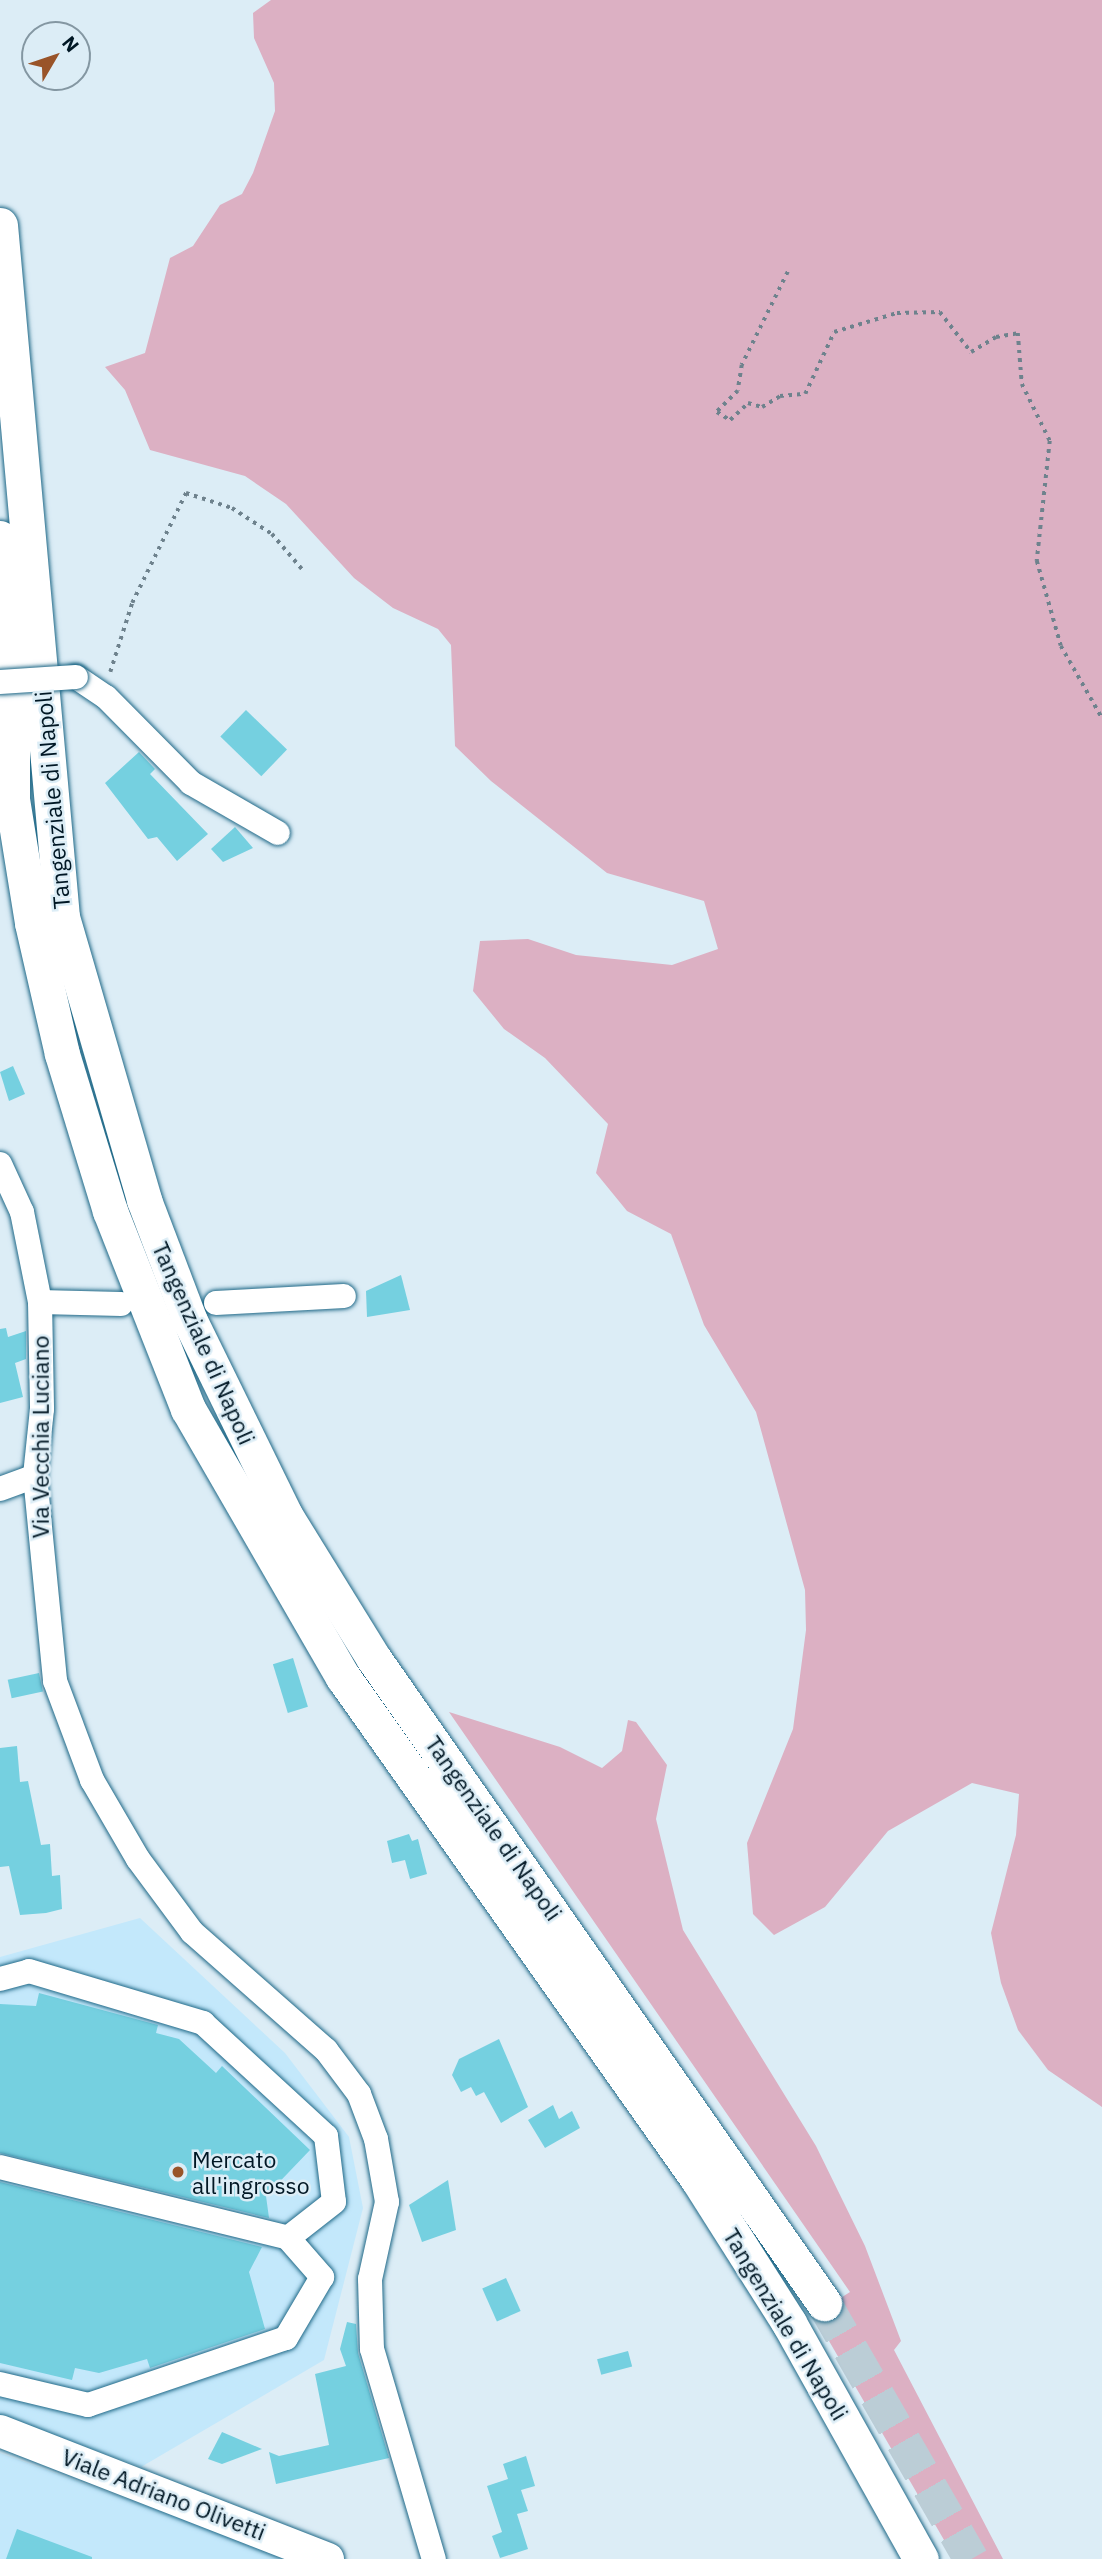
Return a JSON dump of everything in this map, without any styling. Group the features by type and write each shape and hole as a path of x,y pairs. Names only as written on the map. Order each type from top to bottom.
{"highway":[{"name":"Tangenziale di Napoli","path":"0,225 62,917 144,1200 190,1321 285,1515 374,1659 824,2303"},
{"name":"Tangenziale di Napoli","path":"0,538 12,698 12,799 32,923 62,1054 110,1211 188,1409 343,1677 704,2189 789,2323 921,2559"}],"main road":[{"name":"Viale Adriano Olivetti","path":"0,2431 328,2559"}],"street":[{"path":"0,682 76,677 103,694 191,783 278,833"},
{"name":"Via Vecchia Luciano","path":"0,1164 22,1212 40,1302 42,1409 35,1476 55,1681 92,1780 192,1931 326,2050 359,2094 376,2139 387,2202 370,2279 372,2349 434,2559"},
{"path":"216,1303 344,1296"},
{"path":"40,1302 121,1304"},
{"path":"0,1489 35,1476"},
{"path":"0,1979 29,1970 203,2023 326,2136 334,2203 288,2238"},
{"path":"0,2167 288,2238 323,2277 286,2338 88,2405 0,2384"}],"path":[{"path":"788,272 742,365 738,391 717,412 730,420 748,403 762,407 780,396 805,394 834,332 897,313 940,312 971,352 996,337 1018,333 1022,383 1049,441 1037,561 1061,646 1102,718"},
{"path":"103,694 132,603 186,493 232,508 272,534 302,569"}],"shaded area":[{"path":"271,0 1102,0 1102,2107 1048,2070 1018,2030 1001,1983 991,1933 1016,1835 1019,1794 972,1783 888,1831 825,1907 774,1935 753,1914 747,1843 793,1729 806,1630 805,1590 756,1412 704,1325 671,1234 627,1211 596,1173 608,1124 545,1058 504,1029 473,991 480,941 528,939 576,955 672,965 718,949 704,901 607,873 491,781 455,746 451,645 438,629 393,608 354,578 286,504 245,476 150,450 125,390 105,367 145,353 170,258 193,246 220,205 242,194 253,173 275,111 274,83 254,38 253,13"},
{"path":"449,1712 560,1747 602,1768 622,1751 628,1720 636,1722 667,1765 656,1819 683,1930 816,2146 865,2246 901,2341 894,2350 1003,2559 955,2559 814,2315 850,2292"},
{"name":"Mercato all'ingrosso","path":"140,1918 285,2053 349,2137 363,2208 324,2360 141,2467 0,2415 0,1957"},
{"path":"0,2453 226,2535 289,2559 0,2559"}],"building":[{"path":"246,710 287,750 261,776 220,737"},
{"path":"139,752 155,769 150,774 208,834 177,861 157,837 148,839 105,783"},
{"path":"235,827 253,848 223,862 211,849"},
{"path":"13,1066 25,1094 9,1101 0,1072"},
{"path":"401,1275 410,1310 367,1317 366,1291"},
{"path":"6,1328 8,1337 26,1331 26,1359 15,1363 23,1397 0,1403 0,1329"},
{"path":"293,1658 308,1707 288,1713 273,1664"},
{"path":"39,1673 43,1692 12,1698 8,1680"},
{"path":"17,1746 20,1782 28,1781 41,1845 50,1844 52,1876 60,1875 62,1909 46,1913 20,1915 9,1866 0,1867 0,1748"},
{"path":"409,1834 412,1841 418,1839 427,1874 410,1879 405,1860 392,1863 387,1841"},
{"path":"39,1993 158,2025 156,2033 179,2039 216,2073 222,2066 310,2150 266,2196 269,2218 0,2153 0,2004 36,2006"},
{"path":"499,2039 528,2107 501,2123 484,2092 476,2096 471,2087 461,2092 452,2075 459,2059"},
{"path":"553,2105 559,2119 572,2111 580,2128 545,2148 528,2120"},
{"path":"448,2180 456,2230 422,2242 409,2205"},
{"path":"0,2182 262,2247 249,2272 265,2329 150,2368 147,2359 99,2373 75,2368 72,2380 0,2363"},
{"path":"506,2278 521,2311 497,2321 482,2289"},
{"path":"347,2322 356,2324 358,2353 389,2458 276,2484 269,2452 279,2456 329,2445 315,2374 346,2366 340,2349"},
{"path":"628,2351 632,2366 601,2375 597,2359"},
{"path":"222,2432 262,2449 222,2464 208,2459"},
{"path":"526,2456 535,2486 521,2490 528,2511 517,2514 528,2549 500,2558 492,2536 502,2532 487,2486 508,2479 503,2464"},
{"path":"17,2529 92,2557 92,2559 6,2559"}],"tunnel":[{"path":"824,2303 971,2559"}],"place":[{"name":"Mercato all'ingrosso","path":"178,2172"}]}
